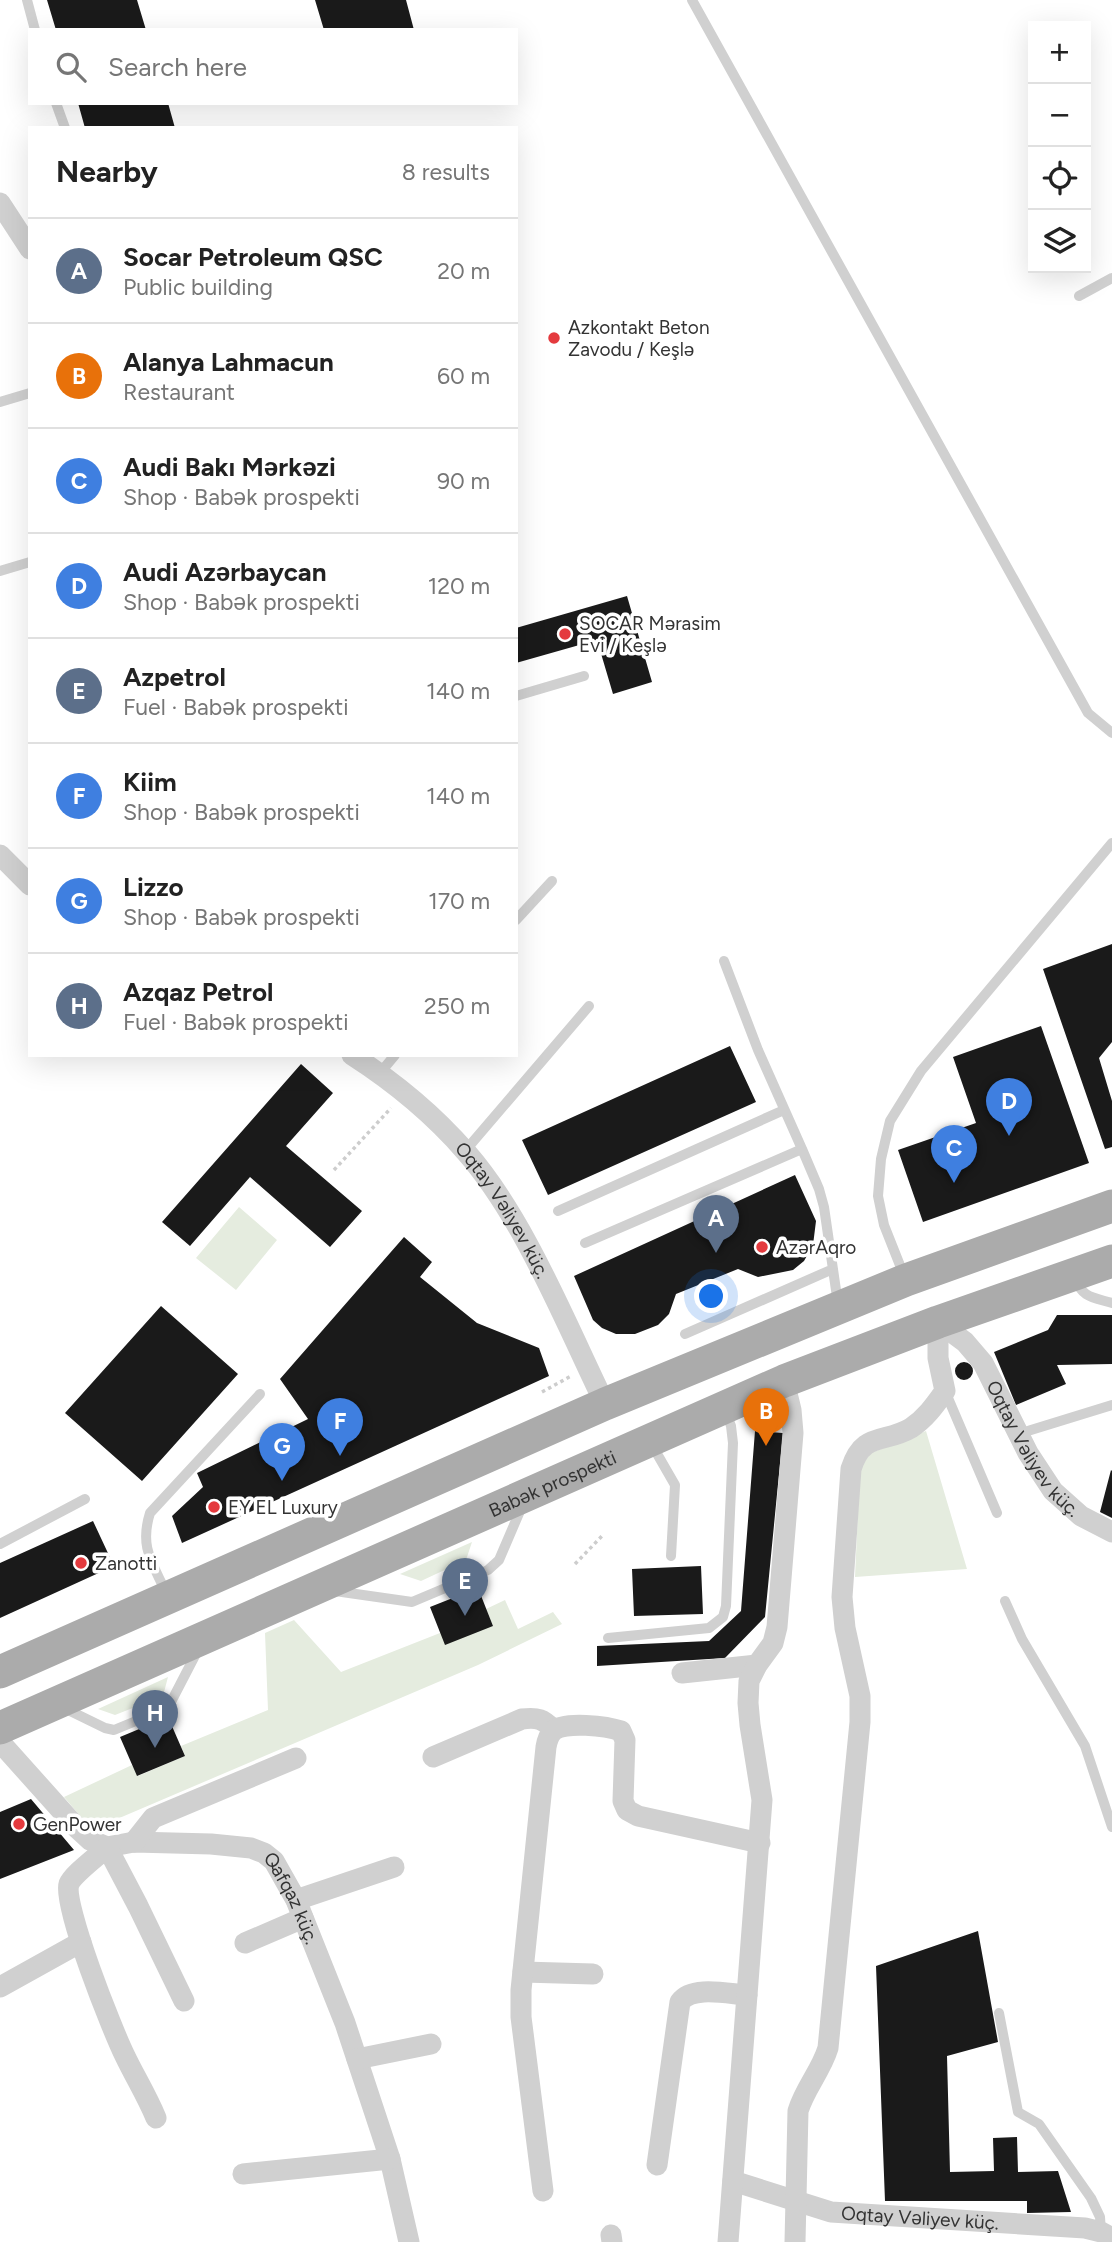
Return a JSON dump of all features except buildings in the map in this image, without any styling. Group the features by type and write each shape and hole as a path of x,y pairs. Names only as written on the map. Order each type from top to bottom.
{"main road":[{"path":"0,1672 605,1404 906,1280 1112,1206"},
{"path":"1072,1275 1112,1255"},
{"name":"Babək prospekti","path":"0,1728 784,1381 938,1322 1112,1261"}],"street":[{"path":"0,203 28,246"},
{"path":"0,855 28,883"},
{"name":"Oqtay Vəliyev küç.","path":"355,1057 404,1093 465,1151 512,1218 605,1404"},
{"path":"794,2242 798,2111 803,2094 824,2062 828,2048 860,1722 860,1696 845,1628 842,1597 851,1469 855,1454 867,1443 910,1429 932,1410 945,1391 938,1358 938,1322"},
{"name":"Oqtay Vəliyev küç.","path":"938,1322 965,1342 983,1363 1028,1453 1053,1491 1081,1516 1112,1532"},
{"path":"728,2242 762,1800 748,1703 750,1681 757,1665 774,1643 777,1627 793,1433 784,1381"},
{"path":"682,1673 757,1665"},
{"path":"433,1757 522,1719 536,1717 545,1720 554,1730"},
{"path":"543,2191 521,2017 545,1747 554,1730 563,1726 575,1726 609,1727 621,1731 625,1740 623,1801 627,1810 638,1816 760,1843"},
{"path":"0,1742 77,1828 90,1840 107,1847 184,2001"},
{"path":"134,1842 153,1818 296,1758"},
{"name":"Qafqaz küç.","path":"107,1847 134,1842 211,1844 251,1848 274,1861 300,1910 357,2059 390,2159 409,2242"},
{"path":"107,1847 70,1881 68,1891 81,1942 125,2056 145,2091 156,2118"},
{"path":"245,1942 300,1910 394,1867"},
{"path":"0,1987 81,1942"},
{"path":"523,1972 593,1974"},
{"path":"657,2165 680,2003 684,1996 695,1992 747,1994"},
{"path":"357,2059 430,2044"},
{"path":"243,2174 390,2159"},
{"name":"Oqtay Vəliyev küç.","path":"733,2181 776,2193 795,2202 842,2214 1085,2228 1108,2236"}],"lane":[{"path":"27,0 34,28"},
{"path":"692,0 1088,713 1112,733"},
{"path":"57,105 64,126"},
{"path":"1079,296 1112,278"},
{"path":"0,402 28,394"},
{"path":"0,571 28,563"},
{"path":"518,695 584,676"},
{"path":"906,1280 884,1225 878,1196 881,1159 890,1121 921,1072 1112,843"},
{"path":"518,918 552,881"},
{"path":"724,961 819,1189 839,1307"},
{"path":"465,1151 589,1006"},
{"path":"380,1073 393,1057"},
{"path":"558,1211 784,1110"},
{"path":"585,1243 802,1149"},
{"path":"685,1334 834,1269"},
{"path":"1072,1275 1086,1296 1112,1303"},
{"path":"945,1391 997,1513"},
{"path":"168,1597 145,1546 144,1531 150,1513 260,1394"},
{"path":"1018,1434 1112,1405"},
{"path":"608,1638 709,1628 723,1617 726,1606 733,1443 731,1426 724,1407"},
{"path":"649,1440 675,1485 671,1556"},
{"path":"319,1588 402,1603 412,1602 488,1570 499,1560 527,1494"},
{"path":"0,1544 85,1499"},
{"path":"1004,1601 1085,1746 1112,1827"},
{"path":"55,1703 114,1730 165,1709 205,1638"},
{"path":"999,2013 1018,2112 1039,2124 1084,2188 1108,2236"}],"path":[{"path":"334,1170 404,1093"},
{"path":"542,1392 575,1374"},
{"path":"575,1564 602,1536"}],"shaded area":[{"path":"239,1207 277,1240 236,1290 196,1258"},
{"path":"926,1431 967,1569 855,1577 860,1468 871,1453"},
{"path":"472,1542 466,1560 421,1581 400,1574"},
{"path":"505,1600 518,1629 553,1612 562,1624 478,1665 103,1825 87,1824 64,1797 132,1765 138,1776 185,1756 181,1746 268,1710 265,1633 294,1620 341,1672 440,1633 493,1626 486,1609"},
{"path":"168,1677 163,1696 115,1715 98,1709"}],"place":[{"name":"Azkontakt Beton Zavodu / Keşlə","path":"554,338"},
{"name":"SOCAR Mərasim Evi / Keşlə","path":"565,634"},
{"name":"Audi Azərbaycan","path":"1009,1136"},
{"name":"Audi Bakı Mərkəzi","path":"954,1183"},
{"name":"AzərAqro","path":"762,1247"},
{"name":"Socar Petroleum QSC","path":"716,1253"},
{"name":"Alanya Lahmacun","path":"766,1446"},
{"name":"Kiim","path":"340,1456"},
{"name":"Lizzo","path":"282,1481"},
{"name":"EY EL Luxury","path":"214,1507"},
{"name":"Zanotti","path":"81,1563"},
{"name":"Azpetrol","path":"465,1616"},
{"name":"Azqaz Petrol","path":"155,1748"},
{"name":"GenPower","path":"19,1824"}]}
